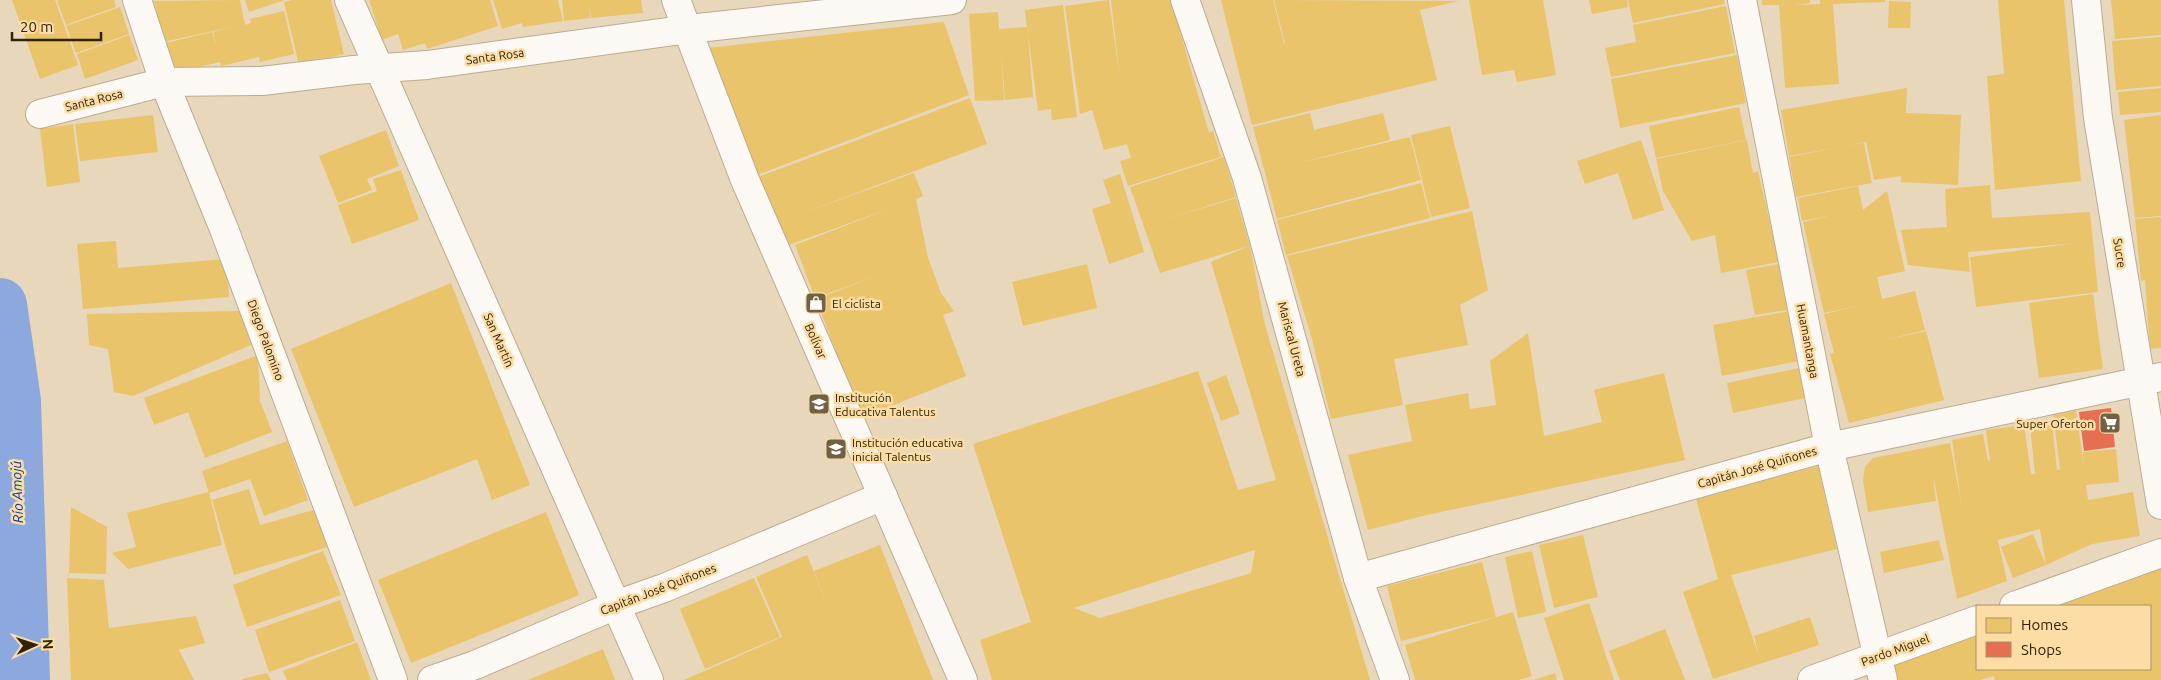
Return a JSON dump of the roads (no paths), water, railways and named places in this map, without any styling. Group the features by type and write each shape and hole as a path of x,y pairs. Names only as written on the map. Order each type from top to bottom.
{"street":[{"name":"Diego Palomino","path":"137,0 164,82 224,229 393,680"},
{"name":"San Martín","path":"349,0 649,680"},
{"name":"Bolívar","path":"676,0 689,29 745,180 884,496 962,680"},
{"name":"Santa Rosa","path":"40,114 164,82 262,80 427,66 689,29 952,0"},
{"name":"Mariscal Ureta","path":"1185,0 1247,178 1358,578 1395,680"},
{"name":"Huamantanga","path":"1742,0 1829,447 1880,668"},
{"name":"Sucre","path":"2086,0 2098,118 2151,380 2161,505"},
{"name":"Capitán José Quiñones","path":"1358,578 1829,447 2151,380"},
{"name":"Capitán José Quiñones","path":"432,680 475,665 616,604 664,588 884,496"},
{"path":"2017,605 2161,553"},
{"name":"Pardo Miguel","path":"1812,680 1880,668 1976,620"}],"waterway":[{"name":"Río Amojú","path":"0,305 14,401 23,680"}],"place":[{"name":"El ciclista","path":"816,303"},
{"name":"Institución Educativa Talentus","path":"819,404"},
{"name":"Super Oferton","path":"2110,423"},
{"name":"Institución educativa inicial Talentus","path":"836,449"}]}
